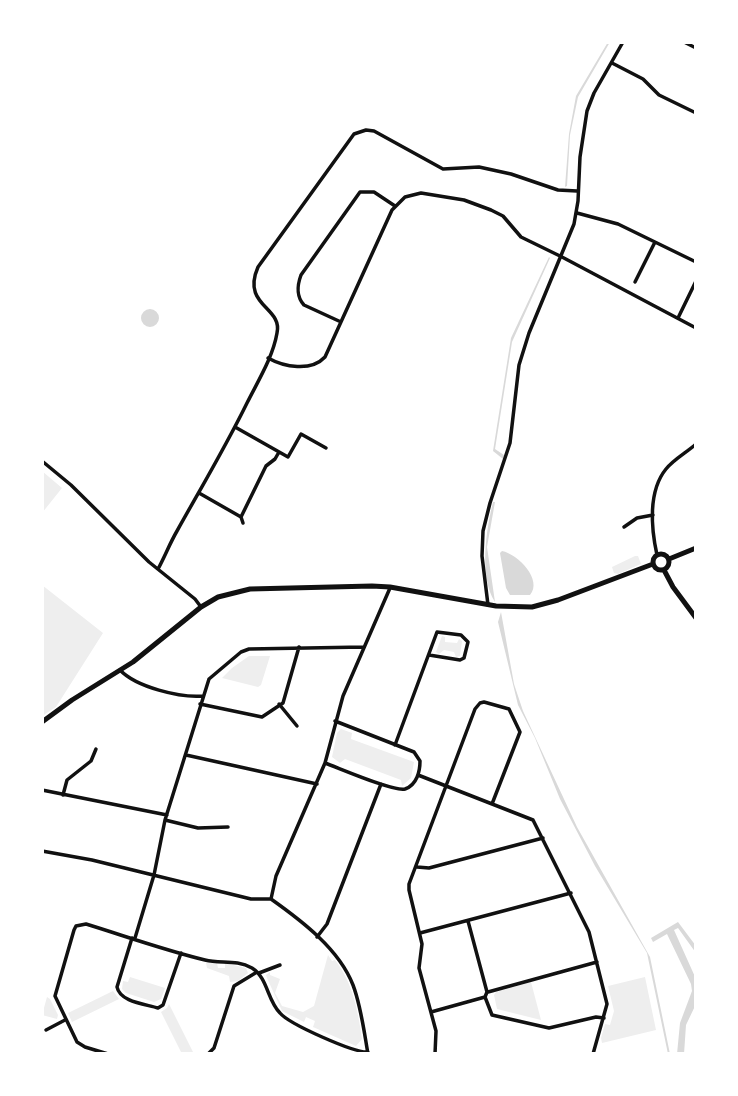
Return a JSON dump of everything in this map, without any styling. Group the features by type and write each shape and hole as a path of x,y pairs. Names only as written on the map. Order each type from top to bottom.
{"street":[{"path":"488,604 482,556 483,531 510,443 523,351 577,213 580,157 587,111 594,93 623,42"},
{"path":"684,42 696,48"},
{"path":"611,62 643,79 659,95 696,113"},
{"path":"158,569 235,427 278,332 276,320 257,298 253,289 258,267 354,134 366,130 374,131 443,169 479,167 511,174 558,190 578,191"},
{"path":"341,322 303,305 298,288 301,275 360,192 374,192 395,206"},
{"path":"268,358 285,366 312,366 320,363 395,206 405,197 421,193 464,200 500,214 521,237 696,328"},
{"path":"577,213 618,224 696,262"},
{"path":"635,282 654,242"},
{"path":"678,318 696,281"},
{"path":"235,427 288,457 301,434 326,448"},
{"path":"42,722 120,670 201,607 231,592 250,589 390,587 516,608 543,605 653,564 657,555 653,515 657,485 664,470 696,444"},
{"path":"241,517 266,466 279,453"},
{"path":"42,461 201,607"},
{"path":"199,493 241,517 243,523"},
{"path":"624,527 637,518 653,515"},
{"path":"669,559 696,548"},
{"path":"657,555 665,555 669,559"},
{"path":"664,570 668,567 669,559"},
{"path":"653,564 656,569 664,570"},
{"path":"664,570 696,618"},
{"path":"271,899 276,876 325,763 343,696 390,587"},
{"path":"395,745 437,632 461,635 468,642 464,658 460,660 429,655"},
{"path":"181,953 166,1003 158,1008 118,994 117,988 154,875 166,817 209,679 241,652 299,647 364,647"},
{"path":"200,704 262,718 283,702 299,647"},
{"path":"120,670 131,679 153,688 179,695 202,696"},
{"path":"435,1054 438,1040 419,968 422,944 409,890 477,705 484,702 507,707 520,732 492,804"},
{"path":"279,704 297,726"},
{"path":"325,763 397,789 410,786 418,775 418,755 335,721"},
{"path":"63,795 68,780 91,761 96,749"},
{"path":"185,755 317,784"},
{"path":"418,775 533,820 571,892 589,932 597,962 606,1000 604,1018 593,1054"},
{"path":"317,937 327,924 381,783"},
{"path":"42,790 166,817 198,828 228,827"},
{"path":"416,867 429,868 543,838"},
{"path":"42,851 251,899 271,899 334,954 351,980 368,1053 338,1044 282,1015 258,972 247,966 229,960 212,961 181,953 86,924 76,926 55,996 65,1020 81,1045 108,1054"},
{"path":"420,933 571,892"},
{"path":"468,921 492,1015 549,1028 596,1017 604,1018"},
{"path":"431,1012 597,962"},
{"path":"208,1054 214,1048 234,986 258,972 279,965"},
{"path":"46,1030 65,1020"}],"shaded area":[{"path":"608,42 578,97 570,135 565,187 569,134 576,96"},
{"path":"549,257 512,342 495,449 504,455 503,459 493,451 511,338"},
{"path":"150,309 156,312 159,318 156,324 150,327 144,324 141,318 144,312"},
{"path":"42,471 62,488 42,513"},
{"path":"493,502 487,547 495,602 485,567 486,539"},
{"path":"502,551 515,557 527,568 533,582 530,595 510,595 506,588 500,553"},
{"path":"638,556 641,564 618,574 614,573 612,567"},
{"path":"42,585 103,633 56,707 42,716"},
{"path":"501,612 514,684 523,711 577,827 650,957 670,1054 647,953 595,866 560,799 518,705 498,622"},
{"path":"442,636 445,637 445,642 457,643 459,639 462,641 460,656 456,657 454,652 444,650 439,654 436,652"},
{"path":"249,656 270,656 261,685 258,687 222,678 232,668"},
{"path":"341,729 352,733 351,739 414,762 411,778 402,786 401,780 345,759 340,763 332,757 337,733"},
{"path":"678,922 696,946 696,953 678,928 674,930 696,979 696,1004 686,1025 684,1054 677,1054 680,1023 692,991 691,984 667,934 653,942 651,938"},
{"path":"328,955 341,969 354,998 362,1039 356,1046 313,1027 315,1021 306,1017 304,1022 282,1011 266,975 270,972 270,975 280,979 275,993 282,1006 303,1012 314,1006"},
{"path":"206,963 217,963 218,968 225,968 225,963 246,968 248,973 238,981 230,982 229,976 207,968"},
{"path":"130,977 165,988 161,999 154,1002 126,993 122,989 123,981 128,982"},
{"path":"645,977 656,1030 602,1043 605,1024 610,1025 614,1011 608,986"},
{"path":"531,982 541,1020 497,1009 494,995 496,992"},
{"path":"113,991 119,999 72,1022 68,1013"},
{"path":"47,997 58,1015 57,1019 42,1015"},
{"path":"169,1004 194,1054 182,1054 161,1012"}]}
